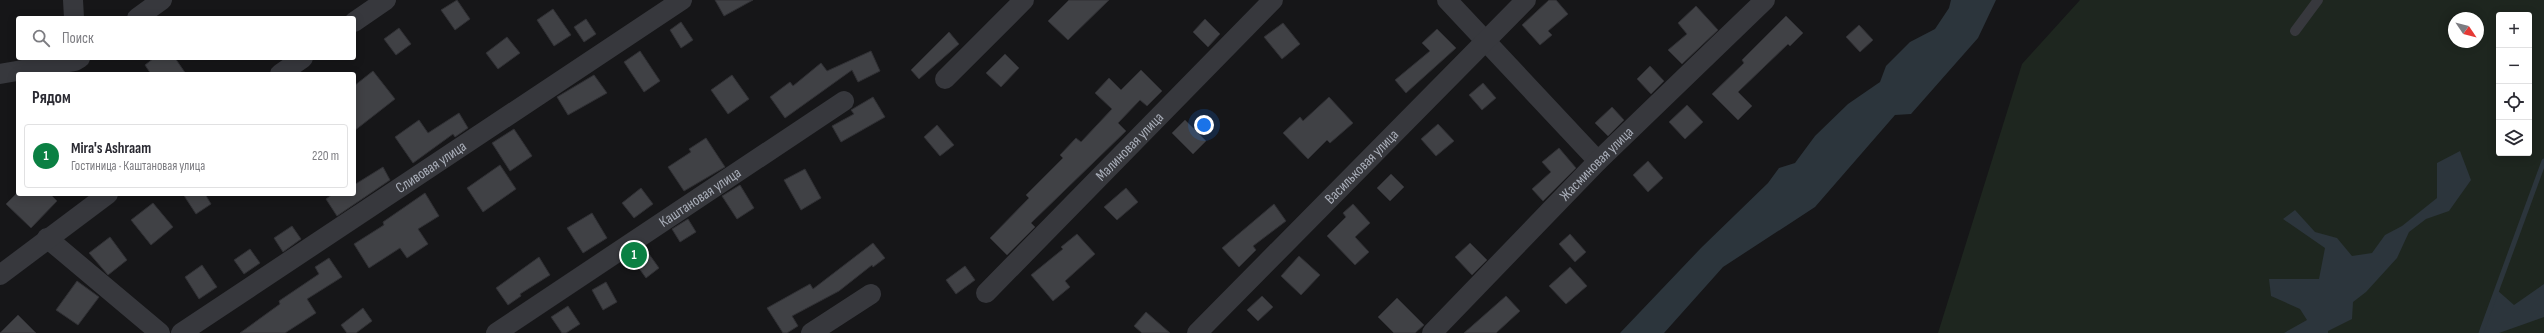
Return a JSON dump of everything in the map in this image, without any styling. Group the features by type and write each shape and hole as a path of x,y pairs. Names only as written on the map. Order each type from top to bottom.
{"street":[{"path":"73,0 74,16"},
{"path":"140,16 162,0"},
{"path":"356,21 386,0"},
{"name":"Сливовая улица","path":"181,333 682,0"},
{"path":"945,79 1024,0"},
{"name":"Малиновая улица","path":"986,293 1273,0"},
{"path":"1447,0 1598,161"},
{"name":"Васильковая улица","path":"1196,333 1526,0"},
{"name":"Жасминовая улица","path":"1432,333 1598,161 1765,0"},
{"path":"283,72 300,60"},
{"path":"0,74 77,63"},
{"name":"Каштановая улица","path":"496,333 844,101"},
{"path":"0,275 47,238 105,196"},
{"path":"47,238 160,333"},
{"path":"811,333 872,294"}],"lane":[{"path":"2295,31 2318,0"}],"shaded area":[{"path":"1951,0 1996,0 1978,38 1911,114 1895,115 1815,207 1723,267 1664,333 1620,333 1701,248 1768,183 1779,168 1795,163 1815,136 1848,104 1880,82 1886,66 1910,42 1935,29 1949,8"},
{"path":"2080,0 2544,0 2544,333 1938,333 2022,64"},
{"path":"2460,151 2471,180 2449,211 2426,219 2409,232 2397,258 2366,292 2353,302 2352,319 2328,331 2328,333 2284,333 2307,320 2300,309 2271,296 2269,279 2319,279 2325,248 2283,219 2295,210 2315,232 2337,238 2352,256 2372,253 2385,235 2402,226 2437,198 2437,163"},
{"path":"2544,284 2544,317 2499,333 2481,333 2497,290 2514,305"}],"building":[{"path":"457,0 470,19 455,30 441,10"},
{"path":"715,0 753,0 724,16"},
{"path":"1069,0 1109,0 1068,40 1048,21"},
{"path":"1549,0 1556,0 1568,14 1548,31 1552,35 1540,45 1522,25"},
{"path":"1696,6 1718,30 1682,64 1668,50 1687,34 1678,23"},
{"path":"553,9 571,35 554,46 537,20"},
{"path":"1786,16 1803,33 1790,46 1788,44 1738,92 1752,106 1738,120 1712,94 1744,63 1742,60"},
{"path":"586,19 596,34 584,42 574,27"},
{"path":"1205,19 1220,34 1208,47 1193,32"},
{"path":"681,22 693,40 681,48 670,30"},
{"path":"1283,23 1300,44 1282,59 1264,37"},
{"path":"1859,25 1873,40 1860,52 1846,37"},
{"path":"399,28 411,44 396,55 384,39"},
{"path":"1437,29 1456,48 1406,93 1395,80 1430,51 1422,43"},
{"path":"949,32 959,44 919,79 911,70"},
{"path":"507,37 520,53 498,69 486,53"},
{"path":"640,51 660,81 644,92 624,62"},
{"path":"871,51 880,71 858,82 852,70 785,118 770,97 790,82 793,86 821,63 827,71"},
{"path":"1005,54 1019,68 1001,87 986,73"},
{"path":"151,60 176,60 185,72 150,72 145,65"},
{"path":"1650,66 1664,81 1651,94 1637,79"},
{"path":"1141,70 1162,91 1147,106 1140,100 1118,123 1126,131 1031,223 1035,227 1007,255 990,238 1029,198 1026,195 1063,158 1060,155 1076,138 1081,142 1112,109 1095,93 1109,78 1121,90"},
{"path":"373,71 395,99 356,129 356,84"},
{"path":"594,75 607,93 568,115 557,97"},
{"path":"732,75 749,99 728,114 711,90"},
{"path":"1483,83 1496,98 1482,110 1469,95"},
{"path":"873,97 885,117 841,142 832,126 854,114 851,110"},
{"path":"1329,97 1353,123 1330,143 1327,140 1308,159 1283,133 1300,117 1303,121"},
{"path":"1687,105 1703,122 1685,139 1669,122"},
{"path":"1612,107 1624,120 1608,136 1595,123"},
{"path":"459,113 468,128 455,137 453,134 413,163 395,137 419,120 428,133"},
{"path":"1185,120 1206,141 1193,154 1172,133"},
{"path":"1438,124 1454,141 1436,156 1421,139"},
{"path":"937,125 954,145 940,156 924,137"},
{"path":"514,129 532,156 510,171 492,143"},
{"path":"706,138 725,167 684,191 668,167 691,152 689,149"},
{"path":"1559,148 1576,168 1543,201 1532,189 1551,172 1542,162"},
{"path":"1648,161 1663,178 1648,192 1633,175"},
{"path":"500,165 516,189 483,212 467,188"},
{"path":"383,167 390,180 337,216 326,199 330,196 356,196 356,184"},
{"path":"805,169 821,198 801,210 784,180"},
{"path":"1391,174 1404,187 1390,201 1377,188"},
{"path":"740,185 754,208 737,219 722,196"},
{"path":"641,188 653,204 634,218 622,203"},
{"path":"1126,188 1138,202 1117,220 1104,207"},
{"path":"425,193 439,216 418,229 428,244 407,258 400,248 369,268 354,244 384,225 383,222"},
{"path":"16,194 16,196 52,196 57,201 31,228 6,204"},
{"path":"184,196 206,196 211,204 196,214"},
{"path":"153,203 173,227 151,245 131,220"},
{"path":"1274,204 1286,221 1253,246 1256,250 1239,267 1222,248"},
{"path":"1353,204 1370,223 1355,237 1369,252 1355,265 1327,236 1346,217 1343,213"},
{"path":"592,213 607,238 583,253 567,228"},
{"path":"688,219 696,232 680,242 672,229"},
{"path":"292,226 301,239 283,252 274,238"},
{"path":"1077,234 1095,254 1065,281 1070,287 1053,301 1031,275 1063,249 1061,247"},
{"path":"1570,234 1586,252 1575,262 1559,244"},
{"path":"110,237 127,260 108,275 89,253"},
{"path":"873,243 885,258 873,267 872,265 839,291 792,316 798,326 787,333 783,333 767,308 810,284 813,289"},
{"path":"1470,243 1487,260 1472,275 1455,257"},
{"path":"250,249 260,263 244,274 234,260"},
{"path":"649,254 659,268 646,278 636,264"},
{"path":"1299,256 1320,275 1301,295 1281,276"},
{"path":"539,257 550,275 520,294 521,296 508,305 496,288"},
{"path":"329,258 342,277 307,299 316,313 285,333 240,333 280,304 279,301 319,274 315,267"},
{"path":"202,265 217,287 199,299 185,277"},
{"path":"965,266 975,280 956,294 946,280"},
{"path":"1570,267 1587,286 1566,304 1549,286"},
{"path":"77,281 99,297 78,325 56,310"},
{"path":"606,282 617,302 603,310 592,290"},
{"path":"1262,296 1273,307 1258,321 1247,310"},
{"path":"1506,296 1520,311 1496,333 1464,333"},
{"path":"1397,298 1424,325 1415,333 1394,333 1378,317"},
{"path":"568,306 580,324 566,333 562,333 551,317"},
{"path":"363,308 372,321 356,333 347,333 341,325"},
{"path":"1146,312 1170,333 1142,333 1134,326"},
{"path":"18,315 36,333 0,333"}],"waterway":[{"path":"2481,333 2544,161"}],"place":[{"name":"Mira's Ashraam","path":"634,255"}]}
